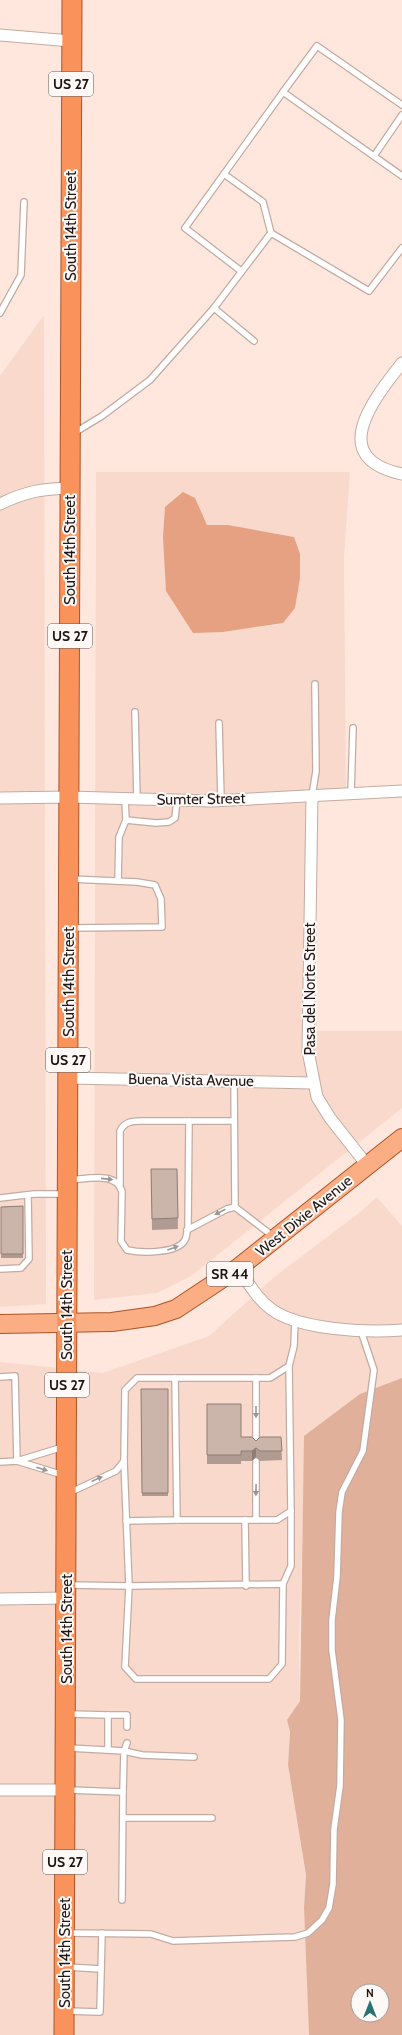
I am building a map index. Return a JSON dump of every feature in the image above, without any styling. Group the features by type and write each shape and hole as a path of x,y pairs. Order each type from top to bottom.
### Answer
{"highway":[{"name":"South 14th Street","path":"64,2035 67,1592 72,0"}],"main road":[{"name":"West Dixie Avenue","path":"67,1323 136,1319 169,1312 196,1298 238,1268 402,1138"},
{"name":"SR 44","path":"0,1324 67,1323"}],"street":[{"path":"0,35 71,41"},
{"path":"402,363 368,413 362,429 360,440 362,451 367,458 378,467 402,474"},
{"path":"0,504 20,494 39,489 71,488"},
{"name":"Sumter Street","path":"0,798 69,797 125,800 221,800 402,791"},
{"name":"Pasa del Norte Street","path":"312,796 308,1051 317,1098 330,1118 367,1165"},
{"name":"Buena Vista Avenue","path":"68,1078 313,1083"},
{"path":"238,1268 271,1309 295,1319 315,1324 361,1331 376,1332 402,1330"},
{"path":"0,1599 67,1592"},
{"path":"0,1790 65,1790"}],"lane":[{"path":"242,271 185,228 317,46 402,105"},
{"path":"283,92 402,176"},
{"path":"374,156 402,115"},
{"path":"224,174 263,202 271,233 369,291 402,248"},
{"path":"0,313 21,275 24,202"},
{"path":"70,435 102,416 150,380 214,308 271,233"},
{"path":"214,308 254,341"},
{"path":"312,796 316,771 316,684"},
{"path":"135,712 136,800"},
{"path":"219,723 221,800"},
{"path":"351,794 353,728"},
{"path":"118,881 119,837 126,820 125,800"},
{"path":"126,820 169,822 175,818 177,800"},
{"path":"69,879 118,881 155,885 161,899 162,927 69,928"},
{"path":"234,1081 235,1207"},
{"path":"189,1121 187,1230 185,1239 178,1247 166,1250 137,1252 127,1250 121,1242 122,1192 120,1184 120,1130 123,1125 130,1121 189,1121 234,1121"},
{"path":"0,1198 28,1195 106,1178 114,1180 120,1184"},
{"path":"0,1269 21,1268 29,1259 28,1195"},
{"path":"187,1230 227,1209 235,1207"},
{"path":"235,1207 276,1238"},
{"path":"289,1366 270,1378 136,1378 125,1390 124,1461 129,1586 125,1667 136,1679 269,1679 282,1664 283,1584 291,1566 289,1366 294,1346 295,1319"},
{"path":"65,1933 151,1934 173,1941 295,1937 308,1933 322,1920 329,1908 334,1884 334,1829 340,1786 341,1720 332,1650 332,1620 337,1577 339,1512 342,1492 363,1451 374,1370 361,1331"},
{"path":"0,1377 15,1376 17,1461"},
{"path":"175,1378 177,1520"},
{"path":"256,1378 256,1446"},
{"path":"0,1462 17,1461 67,1446"},
{"path":"17,1461 67,1485 116,1471 124,1461"},
{"path":"256,1461 256,1520"},
{"path":"126,1521 277,1520 291,1511"},
{"path":"245,1520 246,1586"},
{"path":"67,1592 129,1586 246,1586 283,1584"},
{"path":"66,1714 127,1715 127,1727"},
{"path":"108,1715 108,1749"},
{"path":"122,1900 124,1751 127,1743"},
{"path":"66,1748 108,1749 142,1755 194,1757"},
{"path":"65,1790 123,1792"},
{"path":"123,1818 212,1818"},
{"path":"64,2011 100,2012 102,1933"},
{"path":"65,1967 101,1968"}],"shaded area":[{"path":"44,315 46,1304 0,1307 0,376"},
{"path":"96,472 350,472 344,558 346,792 312,792 317,1031 402,1031 402,1108 191,1276 157,1293 94,1300","holes":["201,513 207,525 228,525 294,537 283,623 223,632"]},
{"path":"183,492 195,498 207,525 228,525 294,537 300,554 300,578 295,608 283,623 223,632 193,633 166,591 163,537 165,507"},
{"path":"377,1197 402,1226 402,1378 360,1394 304,1490 299,1650 300,1701 287,1720 290,1732 288,1765 306,1875 304,1908 309,2035 71,2035 74,1370 103,1373 209,1336 273,1278 359,1213"},
{"path":"0,1362 60,1368 57,2035 0,2035"},
{"path":"402,1378 402,2035 309,2035 304,1908 306,1875 288,1765 290,1732 287,1720 300,1701 304,1436 360,1394"}],"building":[{"path":"151,1169 177,1169 178,1218 152,1219"},
{"path":"23,1206 23,1254 1,1254 1,1207"},
{"path":"141,1389 168,1389 168,1493 142,1493"},
{"path":"207,1404 241,1404 241,1437 252,1437 256,1441 260,1437 281,1437 282,1451 260,1451 256,1448 252,1451 241,1451 241,1455 207,1455"}]}
